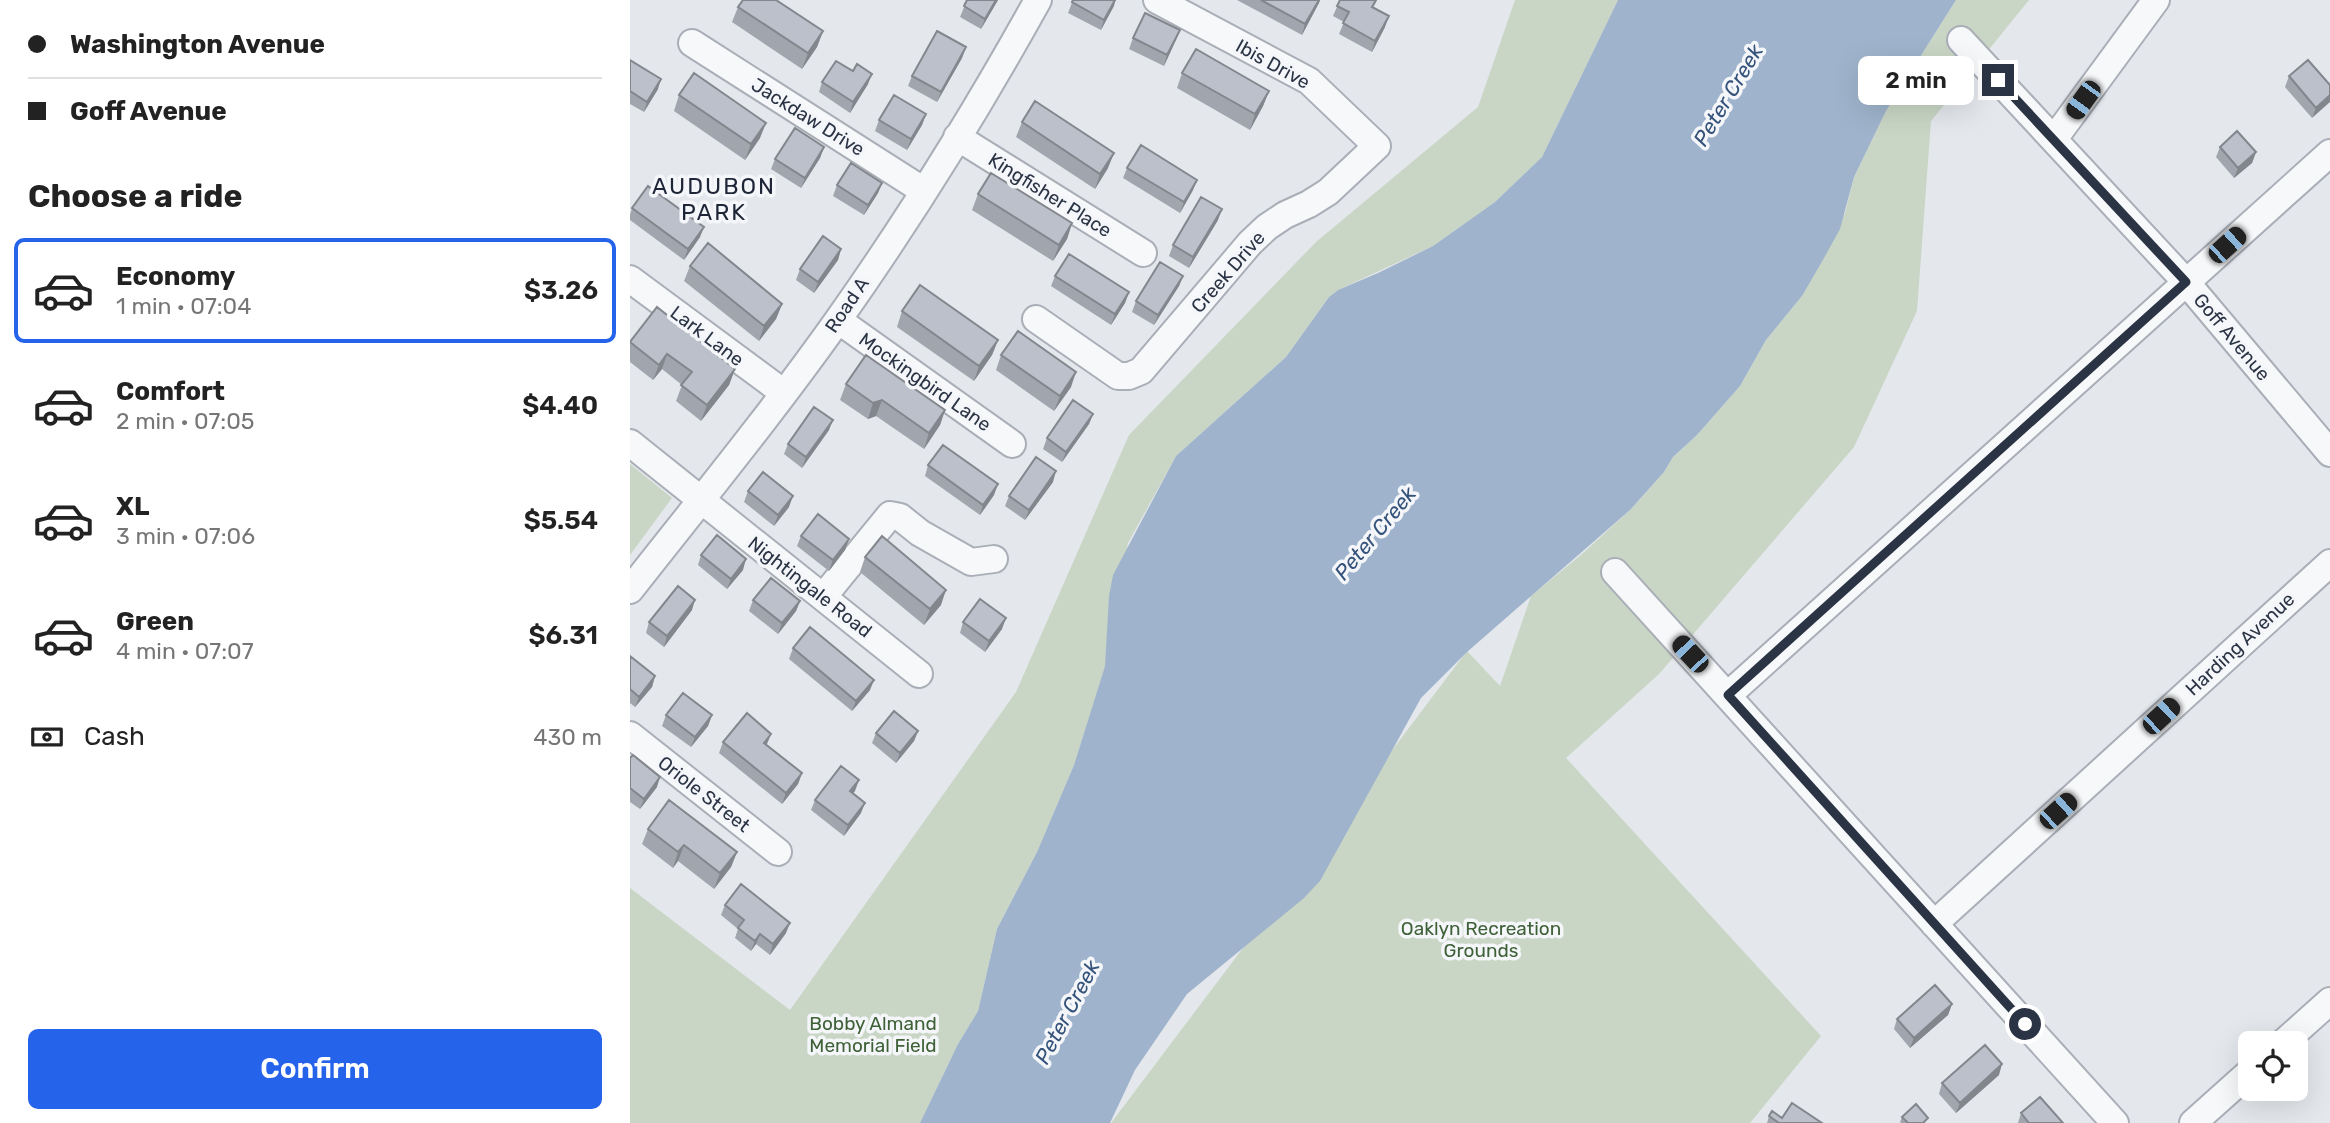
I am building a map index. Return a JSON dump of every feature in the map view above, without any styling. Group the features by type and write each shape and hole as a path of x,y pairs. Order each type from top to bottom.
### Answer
{"street":[{"name":"Road A","path":"630,590 838,320 957,137 1038,0"},
{"name":"Ibis Drive","path":"1157,0 1309,81 1377,146"},
{"path":"2054,139 2156,0"},
{"name":"Goff Avenue","path":"1961,40 2186,282 2330,453"},
{"name":"Jackdaw Drive","path":"692,43 923,191"},
{"name":"Kingfisher Place","path":"957,137 1143,253"},
{"name":"Creek Drive","path":"1036,319 1118,376 1129,376 1141,371 1250,243 1267,227 1328,192 1377,146"},
{"path":"1728,695 2330,153"},
{"name":"Lark Lane","path":"630,279 784,393"},
{"name":"Mockingbird Lane","path":"838,320 1012,444"},
{"name":"Nightingale Road","path":"630,443 919,674"},
{"path":"823,597 890,514 900,517 920,533 971,562 994,559"},
{"name":"Harding Avenue","path":"1934,924 2330,563"},
{"path":"1615,572 2115,1123"},
{"name":"Oriole Street","path":"630,735 778,852"},
{"path":"2296,1031 2330,1001"},
{"path":"2193,1123 2238,1083"}],"green space":[{"name":"Bobby Almand Memorial Field","path":"1515,0 1618,0 1542,157 1495,202 1433,246 1338,290 1329,297 1286,357 1176,456 1128,543 1105,667 1074,765 1037,852 997,929 978,1011 958,1044 920,1123 630,1123 630,888 790,1010 1016,692 1129,435 1316,242 1478,107"},
{"name":"Oaklyn Recreation Grounds","path":"1956,0 2029,0 1931,121 1917,311 1854,447 1659,674 1566,758 1821,1036 1750,1123 1111,1123 1467,651 1500,686 1531,596 1630,510 1664,472 1673,457 1697,435 1740,386 1766,340 1802,296 1845,213 1854,177 1886,111"},
{"path":"630,464 672,498 630,555"}],"water":[{"name":"Peter Creek","path":"1618,0 1956,0 1886,111 1854,177 1840,229 1824,258 1802,296 1766,340 1740,386 1697,435 1673,457 1664,472 1630,510 1467,652 1421,698 1320,881 1304,898 1187,994 1135,1070 1110,1123 920,1123 958,1044 978,1011 997,929 1037,852 1074,765 1105,666 1109,596 1113,575 1176,456 1286,357 1329,297 1338,290 1433,246 1495,202 1542,157"}],"building":[{"path":"743,0 776,0 823,31 808,53 738,7"},
{"path":"967,0 996,0 985,19 964,6"},
{"path":"1115,0 1104,20 1072,2"},
{"path":"1261,0 1319,0 1305,24"},
{"path":"1340,0 1376,0 1372,7 1389,16 1375,41 1343,23 1349,12 1337,6"},
{"path":"1145,13 1180,30 1167,55 1133,38"},
{"path":"937,31 966,47 941,92 912,76"},
{"path":"1196,49 1269,91 1255,114 1182,73"},
{"path":"630,60 661,79 647,102 630,91"},
{"path":"2308,60 2330,85 2330,95 2316,108 2289,76"},
{"path":"836,61 853,71 857,64 872,74 853,102 822,82"},
{"path":"694,73 766,123 751,144 679,95"},
{"path":"894,95 926,114 911,139 879,120"},
{"path":"1035,101 1114,153 1100,174 1022,122"},
{"path":"795,128 824,147 805,178 775,159"},
{"path":"2237,131 2256,152 2238,168 2220,147"},
{"path":"1141,145 1197,180 1184,202 1127,168"},
{"path":"851,163 882,183 868,205 837,185"},
{"path":"991,173 1072,223 1059,245 978,194"},
{"path":"648,186 704,227 688,249 632,208"},
{"path":"1201,197 1222,209 1193,257 1173,245"},
{"path":"823,236 841,249 818,282 800,269"},
{"path":"708,243 782,304 764,326 690,266"},
{"path":"1069,254 1129,292 1115,314 1055,276"},
{"path":"1160,262 1183,276 1158,315 1136,301"},
{"path":"920,285 998,340 979,366 902,311"},
{"path":"657,307 735,369 707,405 681,385 692,372 667,354 659,365 630,342"},
{"path":"1018,331 1076,372 1060,396 1001,355"},
{"path":"866,355 945,410 929,433 882,400 873,403 846,384"},
{"path":"1073,400 1093,414 1066,452 1047,438"},
{"path":"814,407 833,420 806,457 788,444"},
{"path":"943,445 998,484 983,505 928,465"},
{"path":"1036,457 1056,471 1029,510 1009,496"},
{"path":"763,472 793,496 778,515 748,491"},
{"path":"818,514 849,539 833,560 801,536"},
{"path":"717,535 746,559 731,579 701,555"},
{"path":"882,536 946,590 930,609 865,557"},
{"path":"771,578 800,601 782,623 753,600"},
{"path":"678,586 695,600 667,636 649,622"},
{"path":"980,599 1006,618 989,641 963,622"},
{"path":"810,627 874,680 856,701 793,648"},
{"path":"630,656 655,676 639,697 630,689"},
{"path":"683,693 712,715 695,737 666,715"},
{"path":"894,711 918,731 900,753 876,733"},
{"path":"747,713 771,734 764,743 802,773 786,793 723,742"},
{"path":"633,755 660,777 644,799 630,788 630,758"},
{"path":"841,766 859,780 850,791 865,803 848,825 815,800"},
{"path":"669,800 737,852 720,873 684,845 678,852 648,829"},
{"path":"741,884 790,923 773,944 760,934 755,941 738,928 744,920 725,905"},
{"path":"1935,985 1952,1004 1914,1038 1897,1019"},
{"path":"1985,1045 2002,1064 1960,1103 1942,1083"},
{"path":"2040,1097 2063,1123 2029,1123 2021,1113"},
{"path":"1792,1103 1822,1123 1779,1123 1769,1116 1772,1111 1782,1118"},
{"path":"1916,1104 1928,1118 1923,1123 1908,1123 1902,1117"}],"district":[{"name":"AUDUBON PARK","path":"714,199"}],"route":[{"path":"1998,80 2186,282 1728,695 2025,1024"}]}
